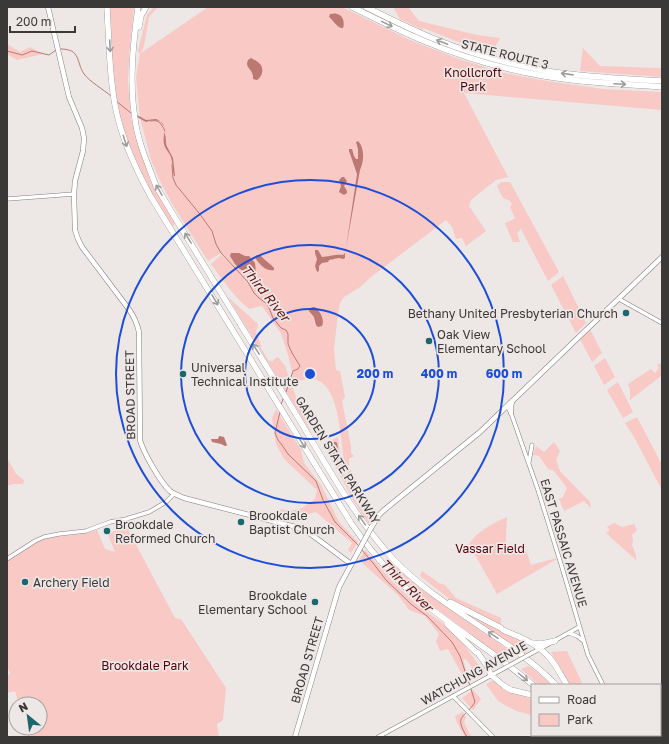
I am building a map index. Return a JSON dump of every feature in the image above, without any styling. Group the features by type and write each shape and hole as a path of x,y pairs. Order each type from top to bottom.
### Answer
{"highway":[{"name":"GARDEN STATE PARKWAY","path":"108,7 113,94 119,120 137,171 151,197 352,523 365,542 395,578 424,604 507,664 532,684"},
{"name":"GARDEN STATE PARKWAY","path":"138,7 132,77 133,111 143,152 156,186 285,397 365,525 395,561 419,583 523,656 540,669 555,684"},
{"path":"134,42 137,36 141,16 146,7"},
{"name":"STATE ROUTE 3","path":"352,7 430,44 505,68 540,76 576,81 662,87"},
{"name":"STATE ROUTE 3","path":"366,7 424,35 476,54 561,73 662,80"},
{"path":"419,583 463,609 528,641 540,649 549,657 566,684"},
{"path":"424,604 477,653 487,666 491,675 507,688 531,695"},
{"path":"528,641 541,644 554,641"},
{"path":"549,657 549,647 554,641"}],"main road":[{"name":"BROAD STREET","path":"48,7 69,97 82,128 84,138 83,151 75,181 74,194 76,234 80,243 129,310 137,324 139,332 140,440 145,453 163,483 174,494 184,498 299,528 312,535 351,564 337,593 295,737"},
{"path":"7,199 74,194"},
{"path":"351,564 382,511 471,440 662,256"},
{"path":"619,299 662,323"},
{"path":"511,413 513,400"},
{"name":"EAST PASSAIC AVENUE","path":"506,406 511,413 529,463 561,564 584,644 602,684"},
{"path":"529,463 532,445"},
{"path":"7,560 35,541 44,537 86,531 110,522 149,512 166,502 174,494"},
{"name":"WATCHUNG AVENUE","path":"378,737 579,627"},
{"path":"570,633 580,638 584,644"},
{"path":"454,696 493,737"}],"green space":[{"path":"110,7 134,7 128,81 131,119 151,182 175,223 174,226 151,193 138,168 123,132 114,89"},
{"name":"Knollcroft Park","path":"154,7 158,7 149,17 144,46 141,53 208,7 342,7 410,40 456,58 504,73 603,89 662,92 662,110 464,93 508,177 496,180 471,200 469,206 486,231 466,246 462,238 456,239 452,227 446,220 360,287 344,297 340,303 334,349 336,370 340,371 345,397 342,401 351,453 354,456 349,459 349,467 363,499 360,502 351,484 345,465 338,418 331,394 325,385 317,380 293,380 288,355 280,332 262,306 249,309 238,299 224,282 211,264 221,255 235,269 221,253 208,261 171,202 151,160 140,118 136,77 140,54 138,51 147,15"},
{"path":"393,7 408,7 419,21 477,35 500,38 492,53 423,28 423,30 400,19"},
{"path":"7,44 20,52 30,47 43,54 17,60 7,54"},
{"path":"583,48 600,66 662,67 662,77 580,71"},
{"path":"501,182 510,182 559,272 548,281 521,229 517,233 520,242 513,242 505,223 515,218 510,207 512,204 510,201 503,198 497,186"},
{"path":"563,276 586,323 576,333 551,285"},
{"path":"228,297 258,324 256,332 261,348 268,360 273,362 273,360 278,357 285,366 299,405 312,434"},
{"path":"590,329 602,353 592,362 580,339"},
{"path":"605,358 615,377 604,385 594,366"},
{"path":"661,363 661,376 630,400 630,389 628,384 651,369 655,373 659,368 657,365"},
{"path":"618,382 633,412 623,418 607,390"},
{"path":"276,409 301,450 304,463 321,485 339,522 358,542 351,553 348,550 352,543 316,512 296,518 277,517 281,509 290,511 302,508 315,499 317,490 284,459 276,444 272,418"},
{"path":"637,417 662,465 662,490 625,423"},
{"path":"338,437 343,470 356,502 371,519 369,524 353,500 324,444"},
{"path":"554,442 560,451 556,460 560,471 590,502 591,508 584,501 564,511 559,499 563,497 567,488 554,471 548,469 539,456 533,455 536,446 544,452"},
{"path":"7,458 16,474 24,480 23,484 13,484 7,486"},
{"name":"Vassar Field","path":"507,517 505,555 526,550 531,565 557,559 497,594 469,544 481,532"},
{"name":"Brookdale Park","path":"124,522 175,618 181,619 226,688 223,720 217,724 219,737 28,737 48,736 48,696 17,696 15,691 7,693 7,675 10,674 7,665 7,562 37,542 48,538 97,530 105,549 115,552 108,535 116,530 114,523"},
{"path":"614,523 622,527 634,524 637,530 632,535 632,545 636,555 636,560 606,533 610,530 607,527"},
{"path":"365,550 393,582 416,604 455,632 485,674 479,677 466,659 463,660 470,682 467,683 448,649 440,651 436,641 439,634 425,616 409,610 398,595 359,560"},
{"path":"394,565 442,604 514,654 504,659 425,600 392,568"},
{"path":"422,571 439,583 445,585 456,598 501,618 501,625 481,616 447,597 420,576"},
{"path":"466,613 516,637 528,649 525,654"},
{"path":"567,651 583,684 569,684 551,652"},
{"path":"529,666 550,684 538,684 521,669"},
{"path":"494,681 506,691 531,699 531,715 516,711 498,701 486,684"},
{"path":"473,690 481,699 473,710 462,698"},
{"path":"463,712 466,717 464,722 470,735 474,737 465,737 457,723 455,716"}],"shaded area":[{"path":"330,14 341,16 344,22 343,28 338,26 329,17"},
{"path":"251,58 258,62 262,67 261,75 257,80 253,79 247,66 248,60"},
{"path":"137,115 146,120 156,119 161,122 152,120 146,122 137,117"},
{"path":"165,131 165,143 173,158 175,176 173,174 171,157 164,144"},
{"path":"358,141 362,147 363,159 346,248 357,174 349,149 352,149 354,156 358,159 356,142"},
{"path":"344,177 347,181 344,186 347,193 344,195 339,192 341,186 339,180"},
{"path":"315,250 318,250 322,257 343,255 345,253 345,258 329,260 328,262 322,263 319,266 319,271 317,272 315,266 317,259"},
{"path":"231,253 239,253 249,256 255,263 256,272 253,274 239,268 230,256"},
{"path":"257,256 261,256 274,268 274,270 266,269 262,266 256,259"},
{"path":"312,307 315,307 319,311 323,321 322,326 318,327 316,325 314,317 309,311"},
{"path":"219,436 224,437 226,446 212,442 211,439 218,439"},
{"path":"334,442 337,443 339,455 334,459 328,446"}],"waterway":[{"name":"Third River","path":"61,49 72,51 77,57 86,77 111,96"},
{"name":"Third River","path":"7,51 22,55 32,51 49,55 56,50"},
{"name":"Third River","path":"116,101 131,113"},
{"name":"Third River","path":"150,121 158,121 165,131"},
{"name":"Third River","path":"165,136 166,147"},
{"name":"Third River","path":"172,165 173,178 176,185 212,231 216,244 221,253 248,282 254,293 267,304 273,318 281,328 286,330 288,334 288,344 300,366 298,369 293,371 286,392"},
{"name":"Third River","path":"281,405 283,399"},
{"name":"Third River","path":"280,412 275,433 278,440 288,454 316,481 323,500 335,522 359,546"},
{"name":"Third River","path":"361,549 386,580 412,605 427,616 452,642 460,656 470,686"},
{"name":"Third River","path":"467,737 463,730 461,720 475,702 471,689"}],"place":[{"name":"Bethany United Presbyterian Church","path":"626,313"},
{"name":"Oak View Elementary School","path":"429,341"},
{"name":"Universal Technical Institute","path":"183,374"},
{"name":"Brookdale Baptist Church","path":"241,522"},
{"name":"Brookdale Reformed Church","path":"107,531"},
{"name":"Archery Field","path":"25,582"},
{"name":"Brookdale Elementary School","path":"315,602"}]}
